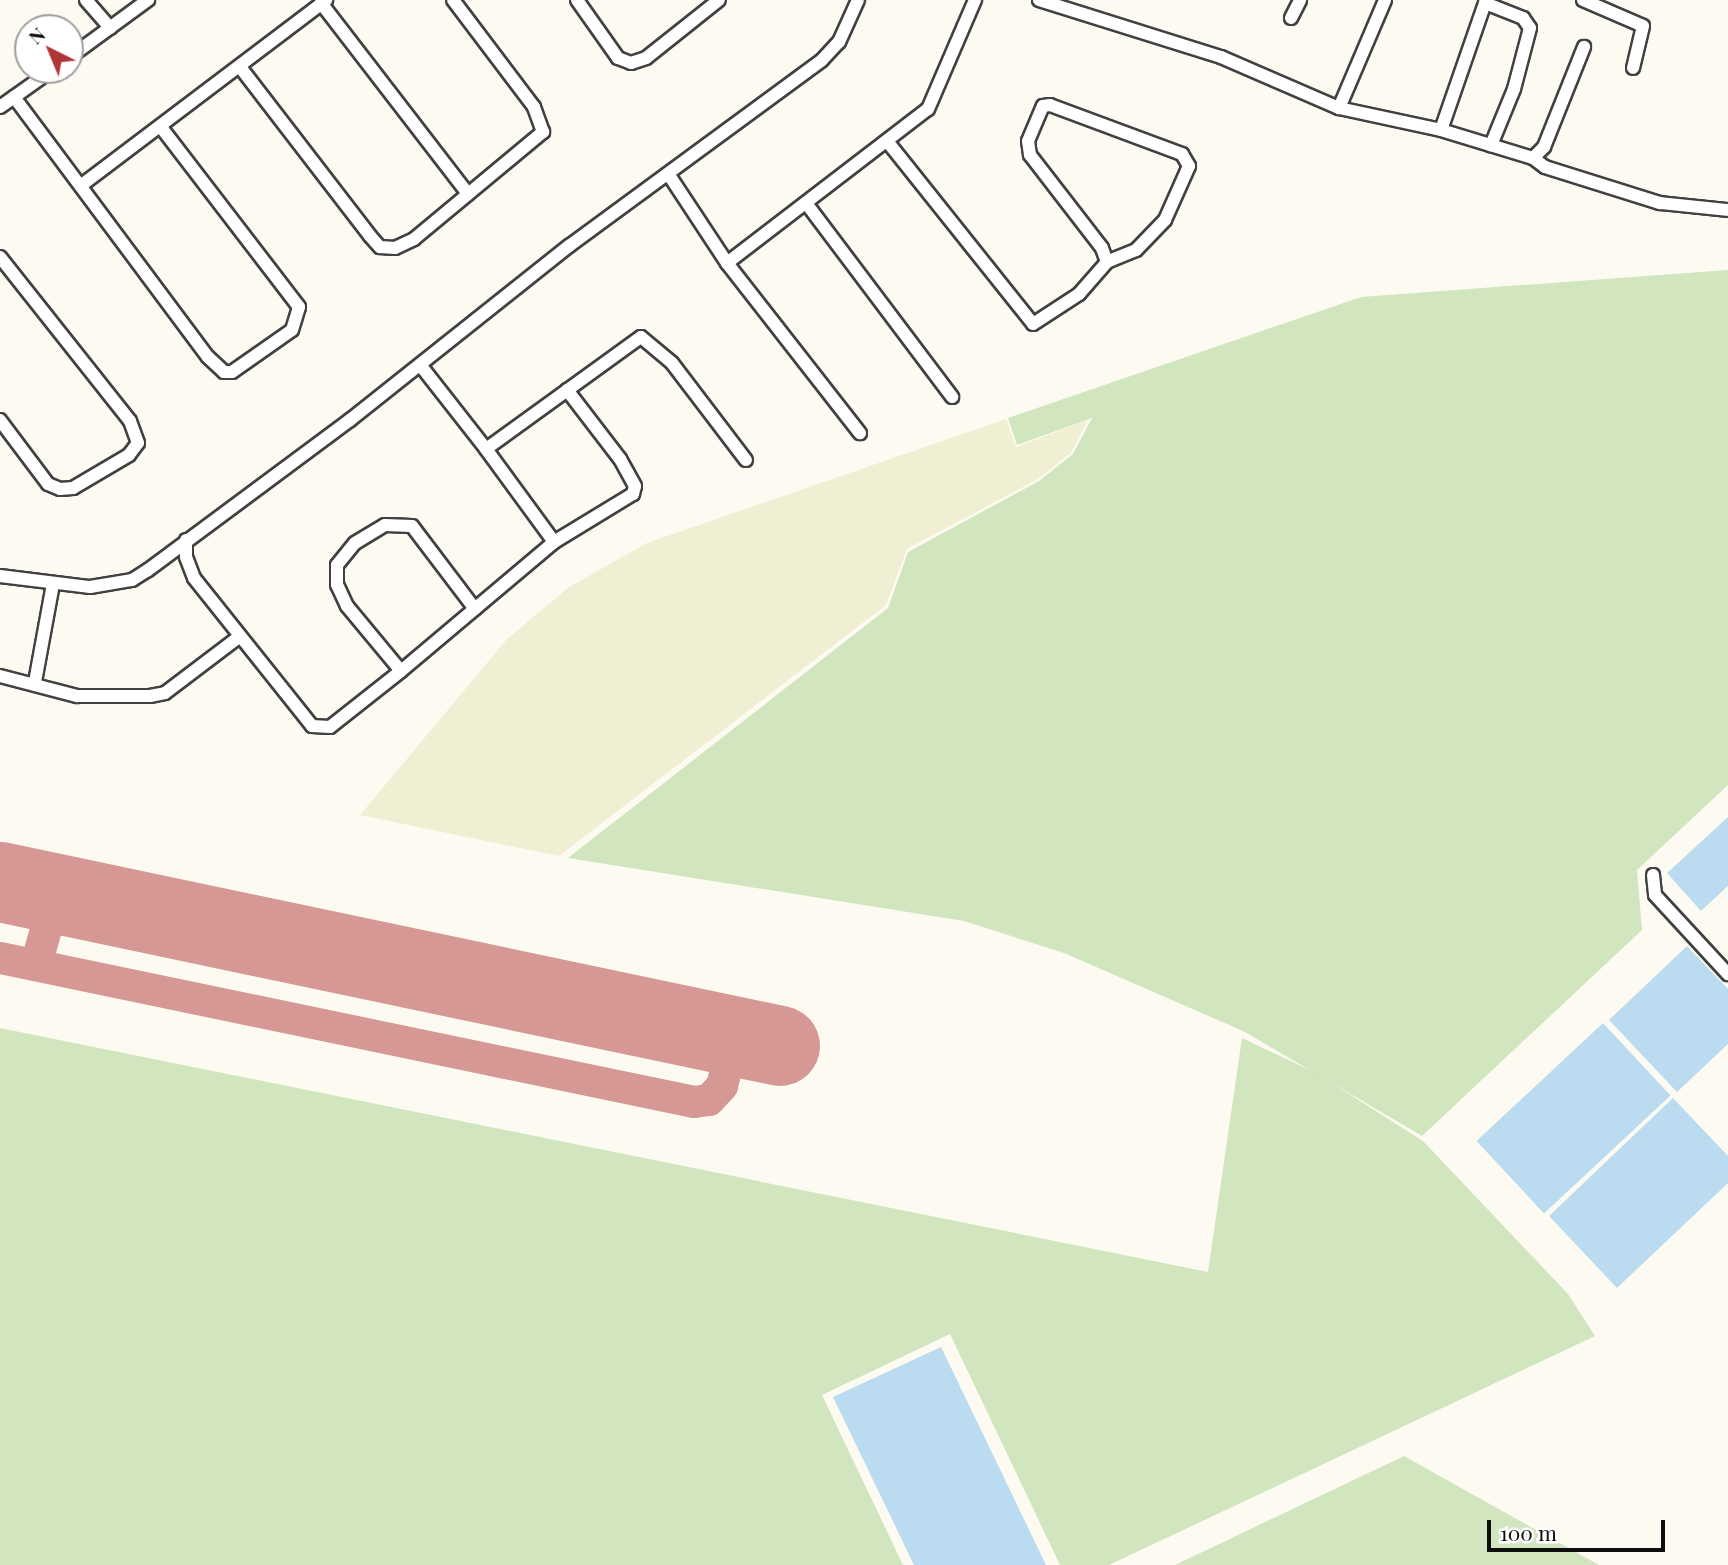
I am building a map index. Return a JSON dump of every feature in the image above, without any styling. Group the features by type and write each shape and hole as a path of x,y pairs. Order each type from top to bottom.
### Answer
{"street":[{"path":"86,0 110,28"},
{"path":"84,47 148,0"},
{"path":"240,67 380,247 403,245 534,144 543,125 534,107 453,0"},
{"path":"577,0 618,58 631,64 646,58 719,0"},
{"path":"0,576 90,587 132,580 421,366 569,246 670,175 822,60 839,42 858,0"},
{"path":"727,263 928,109 975,0"},
{"path":"1039,0 1081,5 1221,57 1339,108 1441,130 1533,158 1545,167 1660,203 1728,210"},
{"path":"1291,18 1300,0"},
{"path":"1339,108 1385,0"},
{"path":"1583,0 1643,26 1645,33 1633,68"},
{"path":"1441,130 1486,1 1523,18 1530,28 1514,89 1491,145"},
{"path":"83,184 323,2 468,194"},
{"path":"1533,158 1544,147 1584,47"},
{"path":"0,107 32,84"},
{"path":"14,97 83,184 127,252 217,367 232,373 292,330 299,307 160,126"},
{"path":"887,141 1033,324 1079,294 1107,262 1122,258 1153,235 1176,201 1188,160 1182,154 1045,105 1028,141 1030,155 1102,248 1107,262"},
{"path":"670,175 727,263 860,433"},
{"path":"806,203 952,397"},
{"path":"0,257 130,421 138,443 129,455 73,488 60,489 48,484 0,419"},
{"path":"486,449 625,345 643,338 703,399 746,460"},
{"path":"421,366 554,542"},
{"path":"186,540 186,557 194,578 312,726 330,727 554,542 635,490 620,459 566,390"},
{"path":"401,671 347,607 337,585 337,565 355,542 384,525 412,526 475,609"},
{"path":"35,681 53,584"},
{"path":"0,676 35,681 89,697 150,696 165,693 240,636"},
{"path":"1653,876 1655,895 1728,974"}],"shaded area":[{"path":"1006,419 1016,447 1088,420 1071,453 1038,479 907,549 886,605 559,856 360,815 507,639 569,587 647,543"}],"green space":[{"path":"1728,270 1728,785 1637,870 1642,930 1422,1136 1243,1031 1064,953 964,921 568,858 888,608 908,552 1039,481 1073,454 1092,418 1017,445 1008,418 1361,297"},
{"path":"0,1028 1208,1272 1242,1038 1316,1073 1423,1141 1568,1294 1595,1336 1109,1565 1060,1565 950,1334 822,1395 903,1565 0,1565"},
{"path":"1404,1456 1599,1565 1175,1565"}],"water":[{"path":"1728,817 1728,886 1701,911 1667,873"},
{"path":"1687,946 1728,989 1728,1044 1677,1092 1609,1020"},
{"path":"1603,1023 1671,1095 1544,1213 1476,1141"},
{"path":"1673,1098 1728,1156 1728,1183 1617,1288 1549,1216"},
{"path":"941,1347 1046,1565 914,1565 833,1397"}],"taxiway":[{"path":"36,965 56,894"},
{"path":"0,958 694,1102 709,1100 722,1086 731,1049 719,1034"}],"runway":[{"path":"0,882 780,1046"}]}
